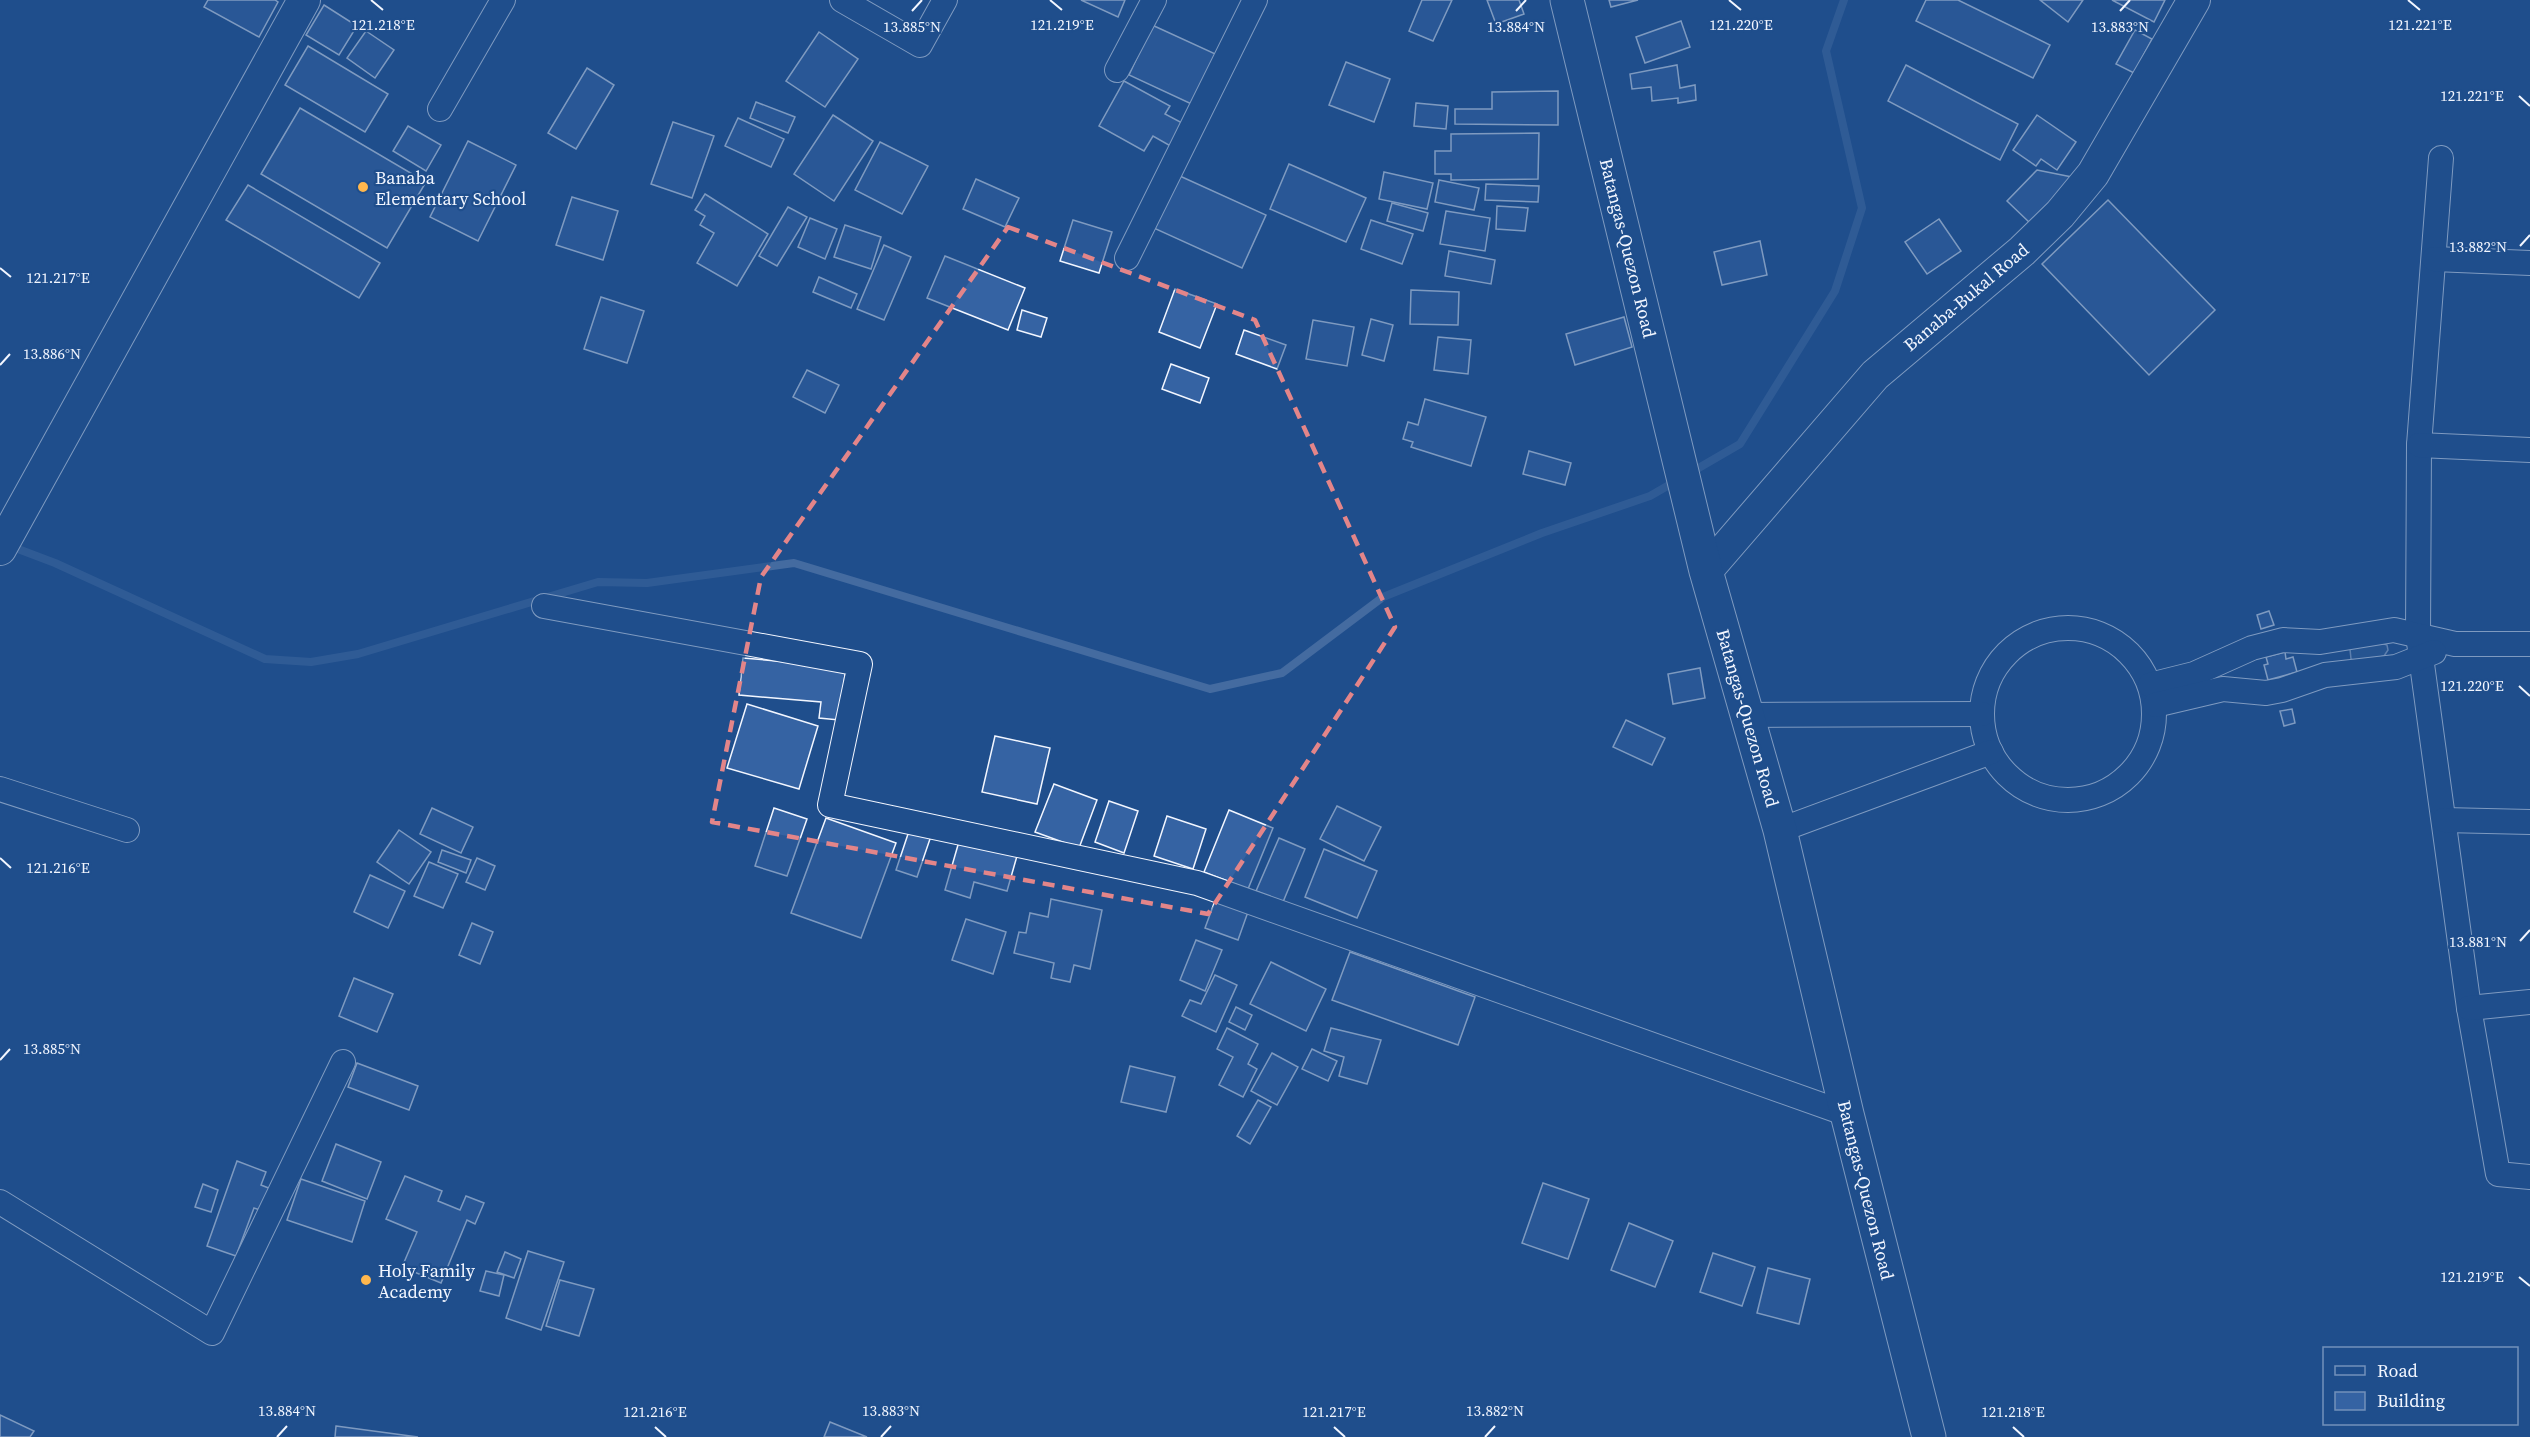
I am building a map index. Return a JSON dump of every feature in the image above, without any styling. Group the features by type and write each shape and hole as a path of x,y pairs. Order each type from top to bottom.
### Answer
{"main road":[{"name":"Batangas-Quezon Road","path":"1567,0 1706,571 1780,830 1846,1114 1929,1437"}],"street":[{"path":"0,549 304,0"},
{"path":"440,109 503,0"},
{"path":"842,0 920,45 945,0"},
{"path":"1117,70 1154,0"},
{"path":"1127,258 1255,0"},
{"name":"Banaba-Bukal Road","path":"1706,571 1875,375 2022,251 2060,214 2093,174 2194,0"},
{"path":"2441,158 2419,445 2419,646 2469,1008 2498,1174 2530,1177"},
{"path":"2433,259 2530,263"},
{"path":"2419,445 2530,450"},
{"path":"544,606 860,664 830,805 1197,883 1846,1114"},
{"path":"2057,628 2082,628 2106,635 2127,649 2142,668 2152,695 2155,719 2148,747 2133,771 2112,789 2085,798 2057,800 2030,791 2007,775 1991,752 1984,734 1982,714 1985,690 1996,667 2012,648 2033,635 2057,628"},
{"path":"2152,695 2194,674 2272,642 2320,642 2379,631 2401,630 2419,646"},
{"path":"2320,642 2325,675"},
{"path":"2152,695 2223,689 2266,693 2325,675 2386,669 2419,646 2530,644"},
{"path":"1748,715 1982,714"},
{"path":"1780,830 1991,752"},
{"path":"0,789 127,830"},
{"path":"2444,820 2530,822"},
{"path":"2469,1008 2530,1002"},
{"path":"0,1202 212,1333 343,1062"}],"highlighted area":[{"path":"1008,227 1255,320 1395,627 1208,914 712,822 761,577"}],"shaded area":[{"path":"2378,642 2387,645 2388,650 2384,656 2357,662 2351,659 2350,649 2354,645"}],"building":[{"path":"208,0 275,0 278,2 259,37 204,7"},
{"path":"1081,0 1125,0 1118,17"},
{"path":"1422,0 1452,0 1433,41 1409,31"},
{"path":"1487,0 1519,0 1524,14 1496,24"},
{"path":"1609,0 1638,0 1611,7"},
{"path":"1926,0 1958,0 2050,45 2033,78 1916,21"},
{"path":"2040,0 2083,0 2068,22"},
{"path":"2112,0 2165,0 2154,22"},
{"path":"324,5 357,26 339,55 306,35"},
{"path":"1681,21 1690,47 1645,63 1636,37"},
{"path":"1152,25 1222,57 1198,107 1129,75"},
{"path":"2135,30 2152,39 2134,73 2116,64"},
{"path":"366,31 394,50 375,78 347,58"},
{"path":"819,32 858,59 825,107 786,81"},
{"path":"308,46 388,94 365,132 285,85"},
{"path":"1346,62 1390,79 1374,122 1329,105"},
{"path":"1677,65 1680,88 1695,85 1696,100 1678,103 1678,98 1652,101 1651,87 1632,89 1630,74"},
{"path":"1906,65 2018,124 2000,160 1888,101"},
{"path":"587,68 614,85 576,149 548,133"},
{"path":"1124,81 1170,106 1165,114 1186,125 1174,148 1153,136 1144,151 1099,126"},
{"path":"1558,91 1558,125 1455,124 1455,109 1492,109 1492,92"},
{"path":"756,102 795,117 788,133 750,118"},
{"path":"1416,103 1448,106 1446,129 1414,126"},
{"path":"300,108 426,182 387,248 261,174"},
{"path":"833,115 873,141 834,201 794,174"},
{"path":"2037,115 2076,142 2057,170 2041,159 2036,166 2013,150"},
{"path":"738,118 784,139 771,167 725,146"},
{"path":"673,122 714,136 692,198 651,184"},
{"path":"408,126 441,145 426,171 393,151"},
{"path":"1539,133 1538,179 1451,180 1451,174 1435,174 1435,151 1451,151 1451,134"},
{"path":"468,141 516,165 478,241 430,217"},
{"path":"880,142 928,166 902,214 855,190"},
{"path":"1289,164 1366,198 1346,242 1270,209"},
{"path":"2037,170 2072,177 2031,224 2007,201"},
{"path":"1171,172 1266,215 1242,268 1147,225"},
{"path":"1384,172 1433,183 1427,209 1379,199"},
{"path":"976,179 1019,198 1005,227 963,209"},
{"path":"1439,180 1479,188 1474,210 1435,202"},
{"path":"1486,184 1539,186 1538,202 1485,200"},
{"path":"248,185 380,263 359,298 226,220"},
{"path":"705,194 768,234 737,286 697,263 714,233 700,225 705,216 695,210"},
{"path":"572,197 618,211 603,260 556,245"},
{"path":"2108,200 2215,310 2149,375 2042,264"},
{"path":"1392,203 1428,213 1423,231 1387,221"},
{"path":"1497,206 1528,208 1525,231 1496,229"},
{"path":"788,207 807,217 777,266 759,256"},
{"path":"1446,211 1490,218 1485,251 1440,244"},
{"path":"810,218 837,229 825,259 798,247"},
{"path":"1939,219 1961,251 1927,274 1905,242"},
{"path":"1073,220 1112,232 1099,273 1060,261"},
{"path":"1371,220 1413,234 1402,264 1361,249"},
{"path":"845,225 881,237 871,269 834,257"},
{"path":"1760,241 1767,275 1722,285 1714,252"},
{"path":"884,245 911,257 884,320 857,309"},
{"path":"1449,251 1495,260 1491,284 1445,276"},
{"path":"945,256 1025,288 1008,330 927,298"},
{"path":"819,277 857,294 851,308 813,292"},
{"path":"1175,289 1217,304 1200,348 1159,332"},
{"path":"1411,290 1459,292 1458,325 1410,324"},
{"path":"601,297 644,311 627,363 584,349"},
{"path":"1022,310 1047,318 1041,337 1017,330"},
{"path":"1624,317 1632,347 1575,365 1566,334"},
{"path":"1371,319 1393,325 1384,361 1362,355"},
{"path":"1313,320 1354,327 1347,366 1306,359"},
{"path":"1244,330 1286,345 1277,369 1236,354"},
{"path":"1438,337 1471,340 1468,374 1434,370"},
{"path":"1171,364 1209,378 1200,403 1162,389"},
{"path":"807,370 839,385 825,413 793,397"},
{"path":"1425,399 1486,417 1471,466 1411,447 1413,442 1403,439 1408,422 1418,425"},
{"path":"1529,451 1571,463 1565,485 1523,474"},
{"path":"2269,611 2274,625 2261,629 2257,615"},
{"path":"2285,652 2286,659 2293,657 2297,672 2268,680 2264,665 2268,664 2266,657"},
{"path":"743,658 846,667 839,720 819,718 821,702 739,695"},
{"path":"1700,668 1705,698 1673,704 1668,674"},
{"path":"747,704 818,726 799,789 727,768"},
{"path":"2292,709 2295,723 2284,726 2280,711"},
{"path":"1626,720 1665,738 1652,765 1613,747"},
{"path":"995,736 1050,748 1037,804 982,792"},
{"path":"1054,784 1097,800 1079,848 1035,832"},
{"path":"1109,801 1138,811 1124,853 1095,842"},
{"path":"1337,806 1381,827 1364,861 1320,839"},
{"path":"432,808 473,827 461,853 420,834"},
{"path":"774,808 807,819 787,876 755,866"},
{"path":"1229,810 1273,828 1248,889 1204,872"},
{"path":"1167,816 1206,829 1193,869 1154,856"},
{"path":"826,818 896,843 861,938 791,913"},
{"path":"910,828 931,836 917,877 896,870"},
{"path":"399,830 431,852 409,884 377,862"},
{"path":"960,838 1017,856 1007,891 974,882 970,898 945,890"},
{"path":"1279,838 1305,849 1283,902 1256,891"},
{"path":"1324,849 1377,871 1357,918 1305,897"},
{"path":"442,850 471,860 466,873 438,862"},
{"path":"477,858 495,866 485,890 466,882"},
{"path":"429,862 458,874 443,908 414,896"},
{"path":"370,875 405,891 388,928 354,912"},
{"path":"1216,898 1249,909 1238,940 1205,928"},
{"path":"1051,899 1102,910 1090,969 1074,965 1070,982 1051,978 1054,963 1014,953 1019,932 1026,933 1030,913 1048,917"},
{"path":"966,919 1006,932 993,974 952,960"},
{"path":"472,923 493,932 480,964 459,955"},
{"path":"1196,940 1222,950 1205,991 1180,980"},
{"path":"1350,952 1475,997 1458,1045 1332,1000"},
{"path":"1271,962 1326,989 1306,1031 1250,1004"},
{"path":"1215,975 1237,985 1216,1032 1182,1016 1190,1000 1201,1004"},
{"path":"354,978 393,994 377,1032 339,1016"},
{"path":"1236,1007 1252,1015 1245,1030 1229,1022"},
{"path":"1227,1028 1258,1044 1248,1064 1257,1069 1243,1097 1219,1085 1233,1057 1217,1049"},
{"path":"1331,1028 1381,1040 1367,1084 1339,1076 1344,1057 1324,1051"},
{"path":"1312,1049 1337,1061 1328,1081 1302,1069"},
{"path":"1272,1053 1298,1067 1277,1105 1251,1091"},
{"path":"357,1063 418,1086 409,1110 348,1087"},
{"path":"1130,1066 1175,1077 1166,1112 1121,1102"},
{"path":"1258,1100 1271,1107 1250,1144 1237,1136"},
{"path":"336,1144 381,1162 367,1199 322,1181"},
{"path":"237,1161 266,1172 261,1185 271,1189 263,1211 254,1208 236,1256 207,1246"},
{"path":"405,1176 442,1191 438,1201 460,1210 466,1196 484,1203 475,1224 467,1220 441,1283 402,1267 417,1232 386,1219"},
{"path":"301,1179 365,1201 352,1242 287,1220"},
{"path":"1543,1183 1589,1199 1568,1259 1522,1243"},
{"path":"203,1184 218,1190 211,1212 195,1207"},
{"path":"1629,1223 1673,1241 1655,1287 1611,1270"},
{"path":"528,1251 564,1262 541,1330 506,1318"},
{"path":"505,1252 521,1259 514,1278 497,1272"},
{"path":"1713,1253 1755,1267 1742,1306 1700,1292"},
{"path":"1768,1268 1810,1279 1799,1324 1757,1313"},
{"path":"486,1271 504,1275 499,1296 480,1291"},
{"path":"560,1280 594,1289 579,1336 546,1326"},
{"path":"0,1415 34,1431 30,1437 0,1437"},
{"path":"830,1422 867,1437 824,1437"},
{"path":"336,1426 418,1437 335,1437"}],"waterway":[{"path":"1690,473 1740,444 1835,291 1862,208 1826,51 1844,0"},
{"path":"18,549 55,563 265,659 311,662 358,654 598,582 647,583 794,563 1210,689 1282,673 1383,597 1542,533 1650,496 1676,481"}],"place":[{"name":"Banaba Elementary School","path":"363,187"},
{"name":"Holy Family Academy","path":"366,1280"}]}
